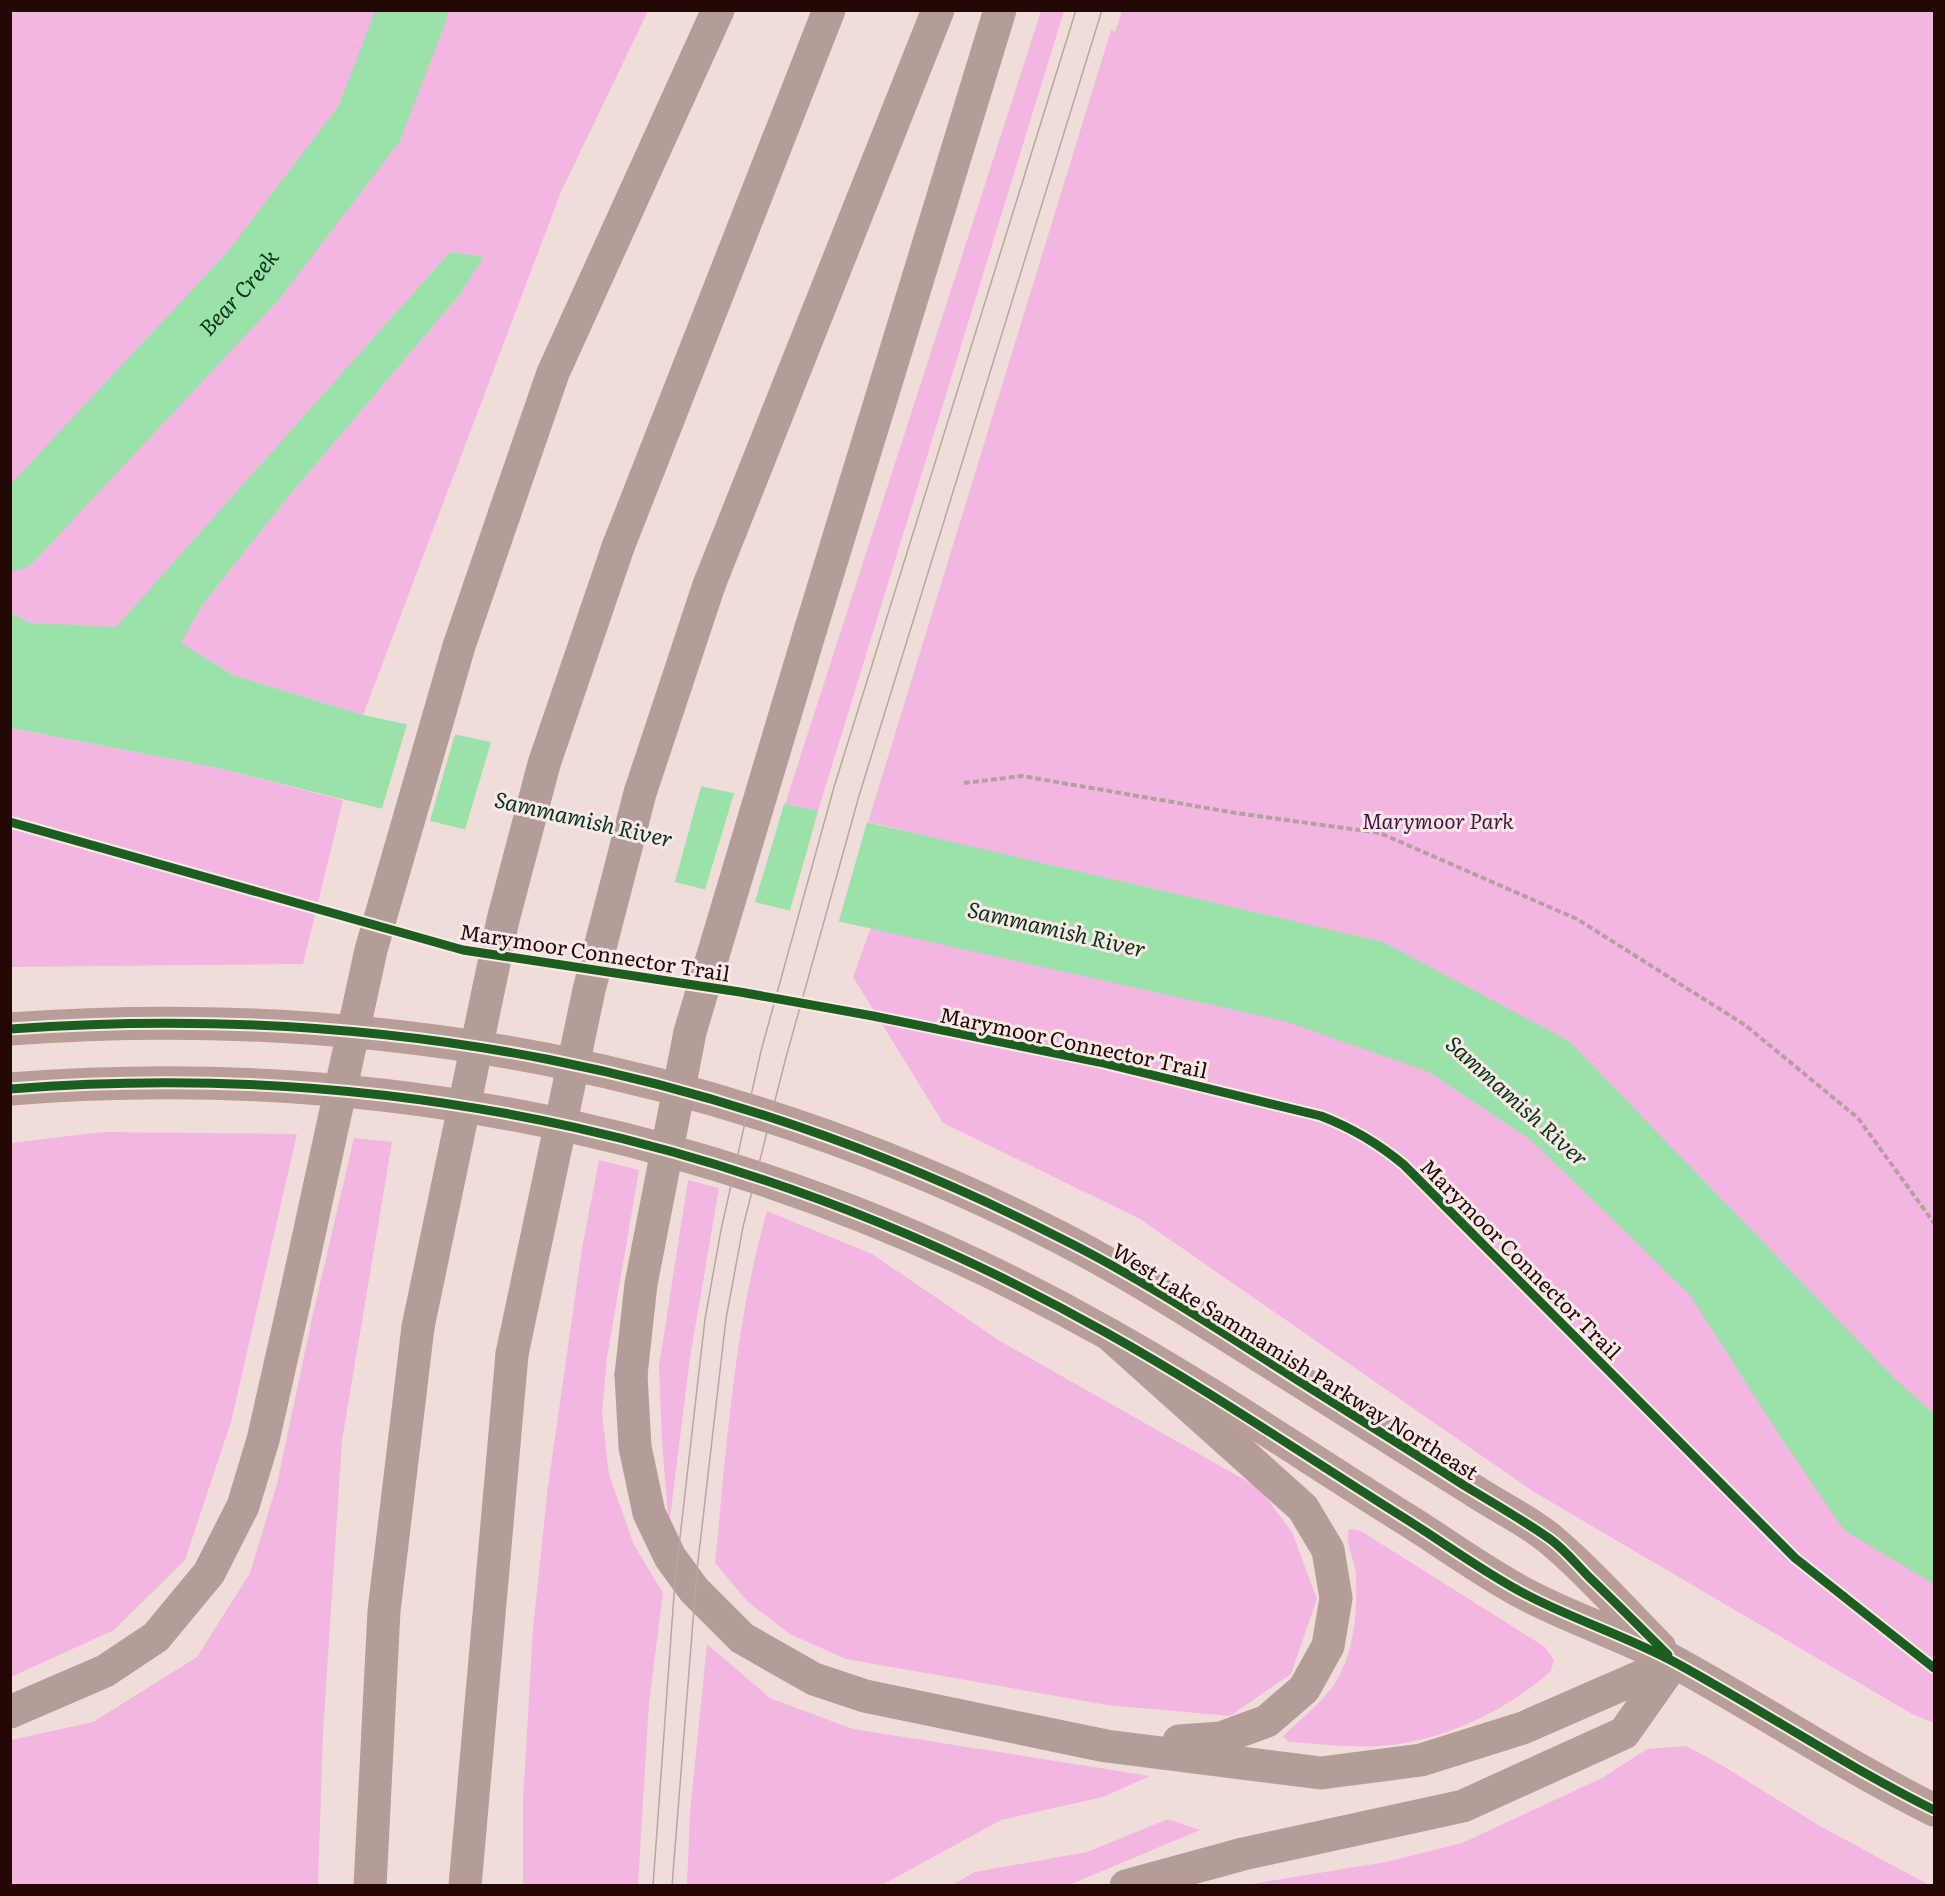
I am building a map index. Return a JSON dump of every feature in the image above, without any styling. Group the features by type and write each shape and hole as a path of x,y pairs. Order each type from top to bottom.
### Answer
{"highway":[{"path":"10,1712 105,1671 156,1637 209,1573 243,1506 263,1440 371,950 459,646 553,373 718,10"},
{"path":"370,1886 384,1611 418,1327 503,920 544,764 618,547 829,10"},
{"path":"465,1886 512,1354 598,955 640,793 709,585 938,10"},
{"path":"1000,10 690,1032 640,1284 631,1375 635,1447 649,1513 670,1557 694,1590 742,1638 814,1679 865,1696 1106,1746 1321,1773 1421,1761 1523,1728 1674,1662"},
{"path":"1106,1746 1221,1738 1267,1721 1304,1689 1328,1646 1336,1598 1328,1550 1304,1508 1110,1335"},
{"path":"1126,1886 1243,1854 1463,1806 1624,1733 1674,1662"}],"main road":[{"name":"West Lake Sammamish Parkway Northeast","path":"10,1029 98,1023 271,1024 362,1030 453,1042 622,1074 722,1101 809,1129 896,1161 1052,1233 1143,1283 1554,1542 1674,1662"},
{"name":"West Lake Sammamish Parkway Northeast","path":"10,1089 149,1082 316,1087 459,1104 565,1124 681,1153 807,1193 962,1257 1110,1335 1524,1594 1674,1662 1873,1780 1935,1810"}],"path":[{"path":"964,783 1022,776 1236,813 1380,834 1578,919 1745,1024 1858,1119 1935,1223"}],"green space":[{"path":"11,11 648,11 561,192 363,715 233,675 180,643 201,607 283,503 461,293 483,257 450,252 116,628 30,623 11,612"},
{"path":"1041,11 1064,11 818,811 785,804"},
{"name":"Marymoor Park","path":"1122,11 1934,11 1934,1723 1912,1714 1534,1492 1140,1219 943,1123 853,977 906,831 868,822 1111,30 1115,32"},
{"path":"10,728 218,768 343,800 303,964 11,967"},
{"path":"102,1132 297,1134 231,1422 185,1560 114,1630 11,1677 11,1143"},
{"path":"354,1138 392,1142 342,1441 323,1733 318,1885 18,1885 10,1882 11,1740 93,1722 197,1657 250,1573 277,1484 312,1318"},
{"path":"599,1160 639,1170 607,1358 602,1413 609,1474 634,1545 663,1593 649,1703 638,1885 523,1885 523,1800 533,1628 548,1486 582,1248"},
{"path":"688,1180 719,1188 690,1358 669,1526 662,1443 659,1366"},
{"path":"767,1211 872,1254 1000,1341 1259,1488 1292,1532 1317,1599 1291,1674 1230,1716 1107,1705 846,1659 790,1634 748,1602 715,1563 739,1341"},
{"path":"1349,1529 1361,1531 1545,1647 1554,1660 1551,1671 1497,1710 1455,1729 1412,1742 1378,1746 1339,1746 1289,1742 1283,1736 1332,1688 1348,1655 1354,1630 1356,1590 1355,1571 1348,1541"},
{"path":"707,1644 770,1698 853,1729 1150,1776 1103,1797 1001,1820 882,1885 687,1885 690,1812"},
{"path":"1686,1746 1720,1764 1820,1826 1929,1885 1246,1885 1386,1862 1462,1843 1602,1778 1647,1749"},
{"path":"1168,1819 1200,1830 1069,1885 952,1885 975,1872 1087,1852"}],"water":[{"name":"Sammamish River","path":"450,252 484,257 461,293 283,503 201,607 181,643 233,675 363,715 818,811 1383,942 1569,1041 1893,1377 1934,1414 1934,1584 1844,1530 1778,1433 1690,1295 1531,1140 1429,1072 1284,1021 783,909 218,768 11,728 10,612 30,623 116,627"}],"pier":[{"path":"408,721 456,731 429,824 381,812"},
{"path":"492,739 702,783 674,885 464,833"},
{"path":"735,790 785,801 754,905 704,893"},
{"path":"819,808 868,819 838,924 789,914"}],"waterway":[{"name":"Bear Creek","path":"10,536 253,276 369,124 413,10"}],"tram line":[{"path":"653,1886 675,1581 705,1319 721,1230 761,1051 834,787 1076,10"},
{"path":"672,1886 697,1570 726,1319 743,1227 785,1061 859,796 1102,10"}],"cycle path":[{"name":"Marymoor Connector Trail","path":"10,822 463,950 740,992 873,1016 1099,1062 1321,1116 1344,1126 1365,1137 1404,1165 1795,1558 1934,1668"},
{"path":"10,1029 148,1023 284,1026 417,1038 549,1060 678,1090 806,1129 933,1178 1058,1237 1121,1270 1182,1307 1550,1539 1668,1655"},
{"path":"10,1089 154,1083 297,1087 437,1102 576,1128 712,1163 846,1210 977,1266 1105,1332 1220,1401 1510,1586 1678,1664 1934,1810"}]}
